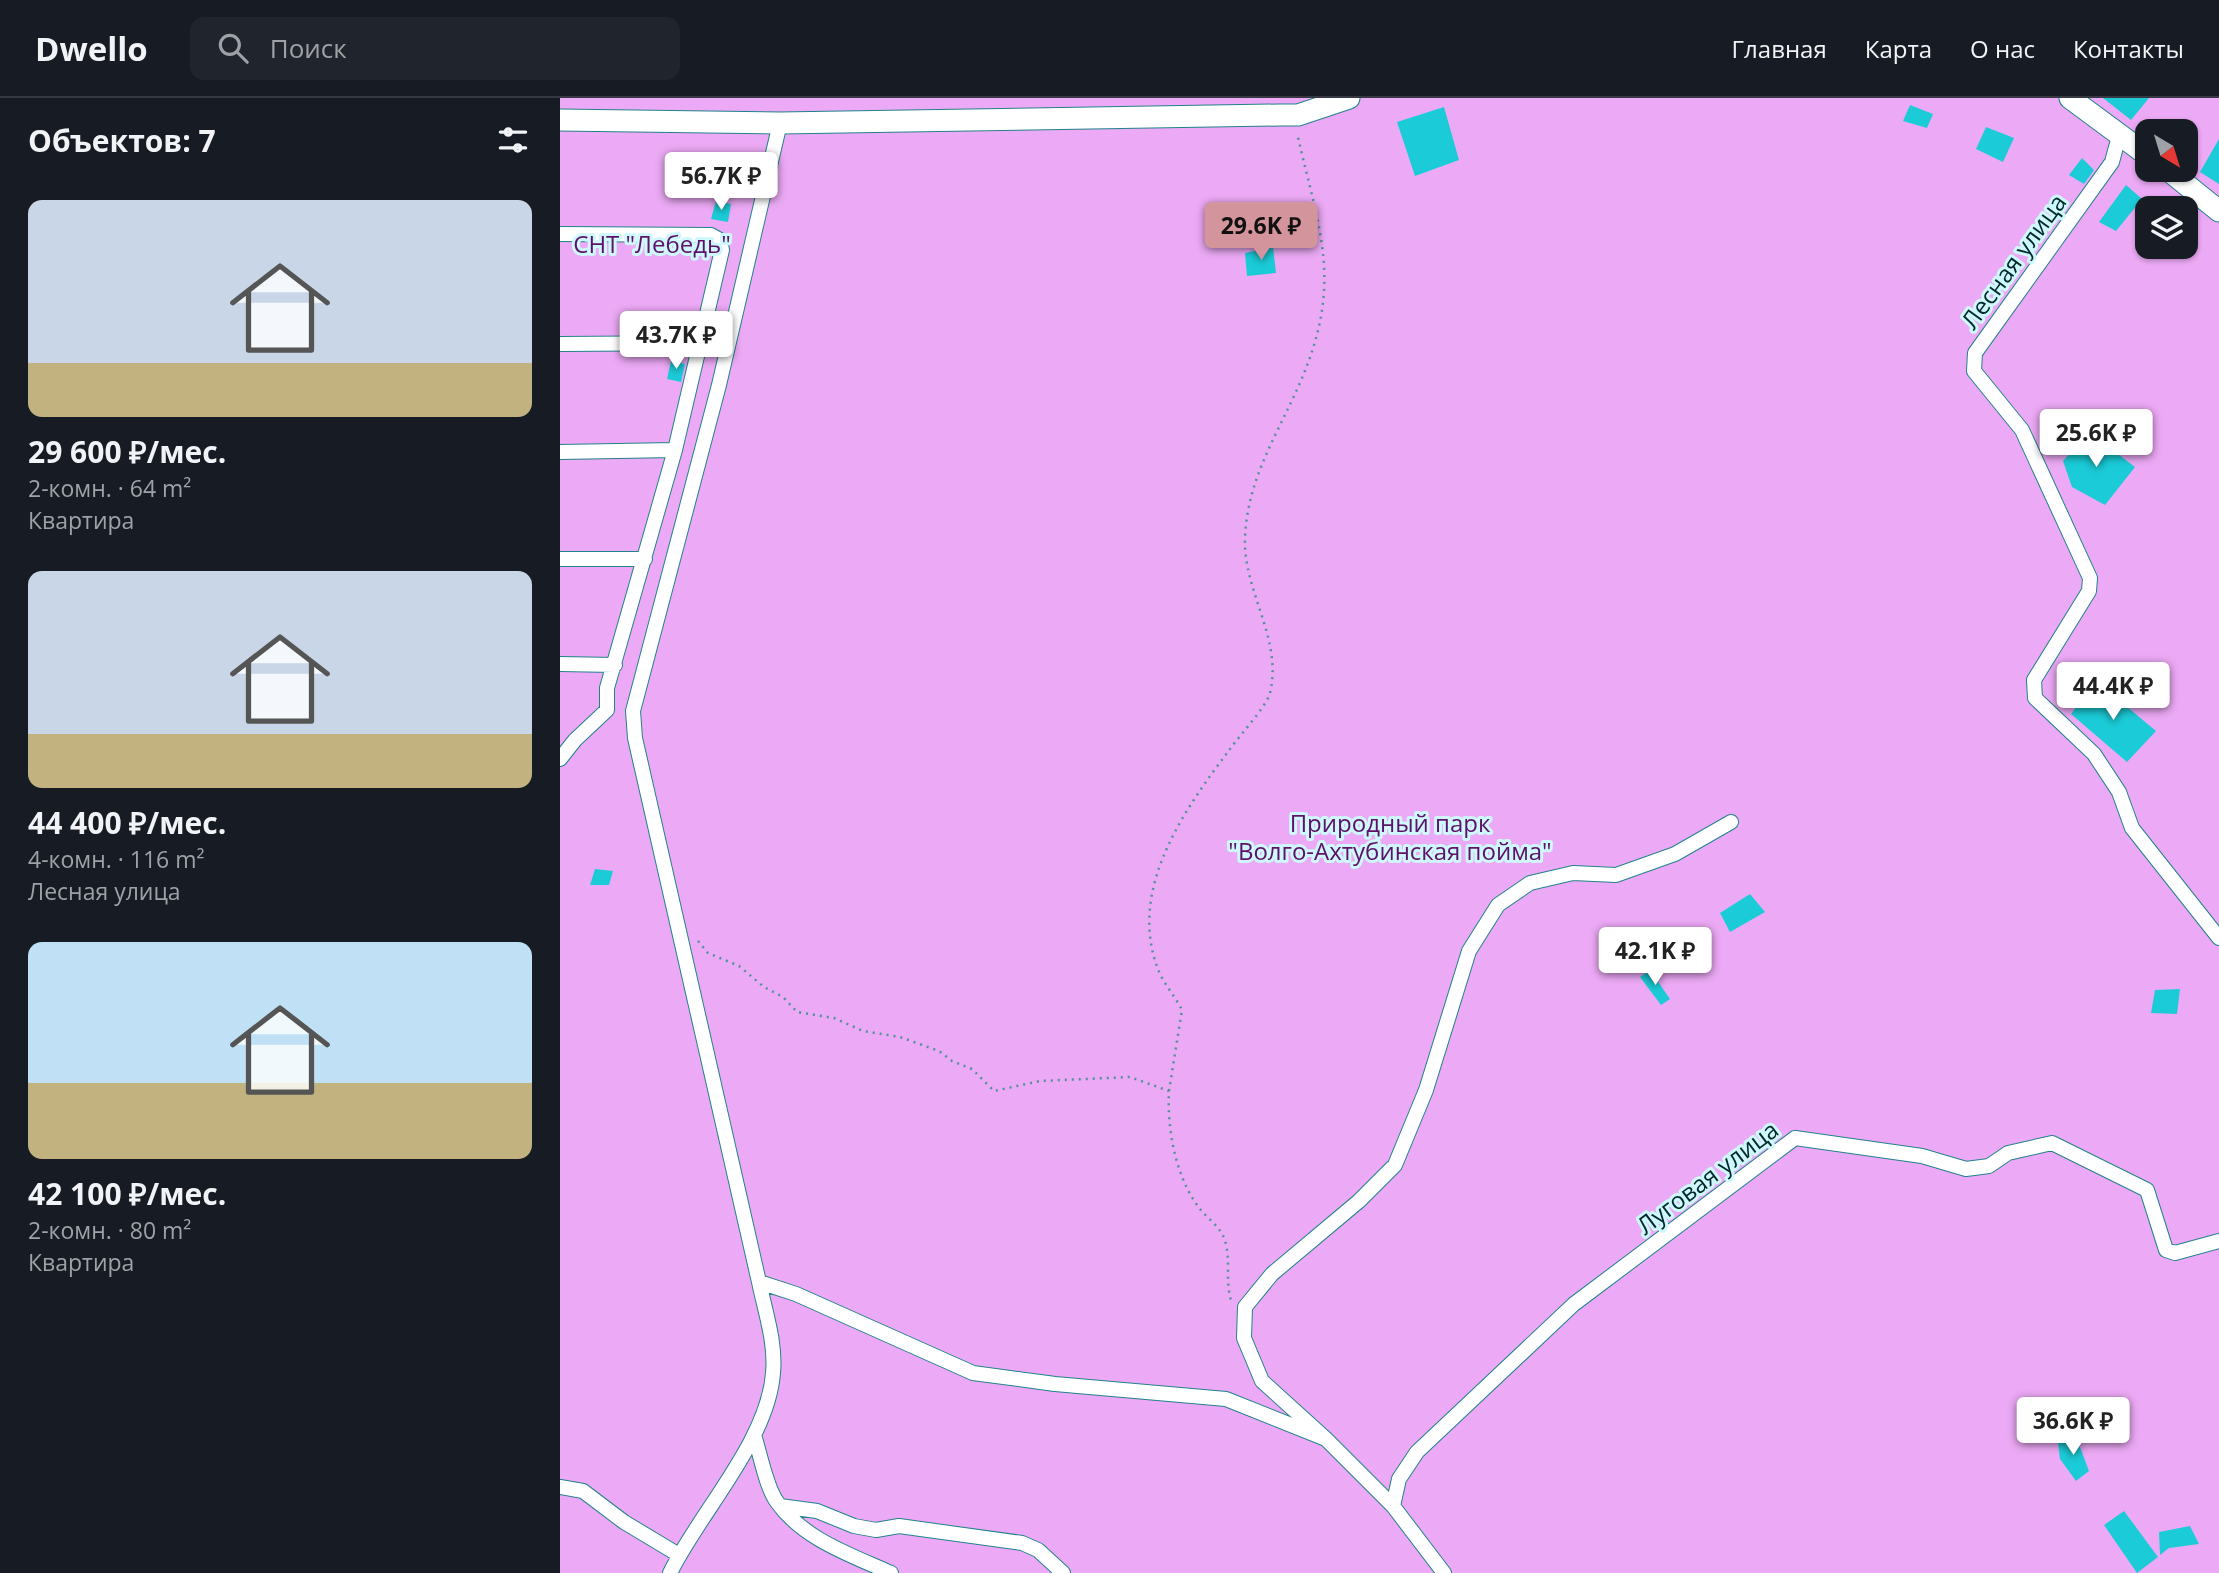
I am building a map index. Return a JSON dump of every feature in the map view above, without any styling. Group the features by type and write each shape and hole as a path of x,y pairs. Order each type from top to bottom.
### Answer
{"street":[{"path":"560,120 780,123 1288,115 1349,98"},
{"path":"2070,98 2135,147"},
{"path":"670,1573 754,1435 769,1396 773,1373 772,1347 635,738 633,711 719,385 780,123"},
{"name":"Лесная улица","path":"2119,136 2112,162 1975,353 1974,371 2022,430 2090,578 2088,591 2034,680 2035,698 2094,754 2119,792 2132,828 2219,938"},
{"path":"2183,182 2219,211"},
{"path":"560,234 711,235 720,240 723,250 675,450 607,688 607,710 560,759"},
{"path":"560,344 702,343"},
{"path":"560,452 675,450"},
{"path":"560,559 645,559"},
{"path":"560,664 615,665"},
{"path":"607,710 633,711"},
{"path":"1444,1573 1392,1506 1326,1439 1262,1381 1244,1338 1245,1307 1272,1274 1359,1201 1395,1165 1426,1090 1469,951 1498,905 1530,883 1573,873 1616,875 1675,854 1731,822"},
{"name":"Луговая улица","path":"1392,1506 1399,1479 1417,1452 1574,1304 1795,1138 1922,1156 1966,1169 1989,1166 2008,1153 2052,1143 2147,1190 2166,1250 2175,1252 2219,1241"},
{"path":"759,1282 796,1294 973,1373 1055,1384 1226,1399 1326,1439"},
{"path":"754,1435 775,1500 795,1523 831,1547 891,1573"},
{"path":"560,1487 583,1491 624,1522 679,1555"},
{"path":"780,1506 817,1511 854,1526 876,1530 899,1526 1022,1543 1038,1550 1063,1573"}],"path":[{"path":"1244,1325 1229,1295 1225,1240 1219,1229 1197,1205 1187,1188 1177,1160 1172,1134 1170,1091 1182,1010 1159,972 1148,924 1153,894 1168,846 1188,806 1270,695 1273,658 1246,557 1246,527 1262,460 1308,362 1322,315 1325,258 1315,200 1297,135 1288,115"},
{"path":"677,923 708,953 739,966 764,987 783,996 797,1012 834,1018 863,1031 900,1037 939,1051 952,1061 972,1069 994,1091 1040,1081 1130,1077 1170,1091"}],"green space":[{"name":"Природный парк \"Волго-Ахтубинская пойма\"","path":"560,98 2219,98 2219,1573 560,1573"}],"building":[{"path":"2103,98 2149,98 2131,120"},
{"path":"1910,105 1933,114 1927,128 1903,121"},
{"path":"1444,107 1459,160 1415,176 1397,122"},
{"path":"1986,127 2014,138 2003,162 1976,149"},
{"path":"2219,139 2219,184 2200,172"},
{"path":"2082,158 2094,170 2084,184 2069,175"},
{"path":"2126,185 2139,196 2135,196 2135,208 2116,231 2099,222"},
{"path":"716,201 731,204 728,222 711,219"},
{"path":"1273,247 1276,273 1247,276 1245,253"},
{"path":"671,361 685,364 681,382 667,379"},
{"path":"2089,432 2135,467 2105,505 2072,487 2063,461"},
{"path":"2096,681 2156,731 2127,762 2071,714"},
{"path":"595,869 613,871 609,885 590,885"},
{"path":"1750,894 1765,912 1730,932 1720,913"},
{"path":"1650,970 1670,999 1661,1005 1640,977"},
{"path":"2180,989 2177,1014 2151,1013 2155,990"},
{"path":"2075,1434 2089,1471 2076,1481 2060,1459 2058,1443"},
{"path":"2124,1511 2158,1557 2137,1573 2104,1525"},
{"path":"2190,1526 2199,1544 2169,1548 2160,1555 2159,1532"}],"park label":[{"name":"СНТ \"Лебедь\"","path":"652,243"}]}
